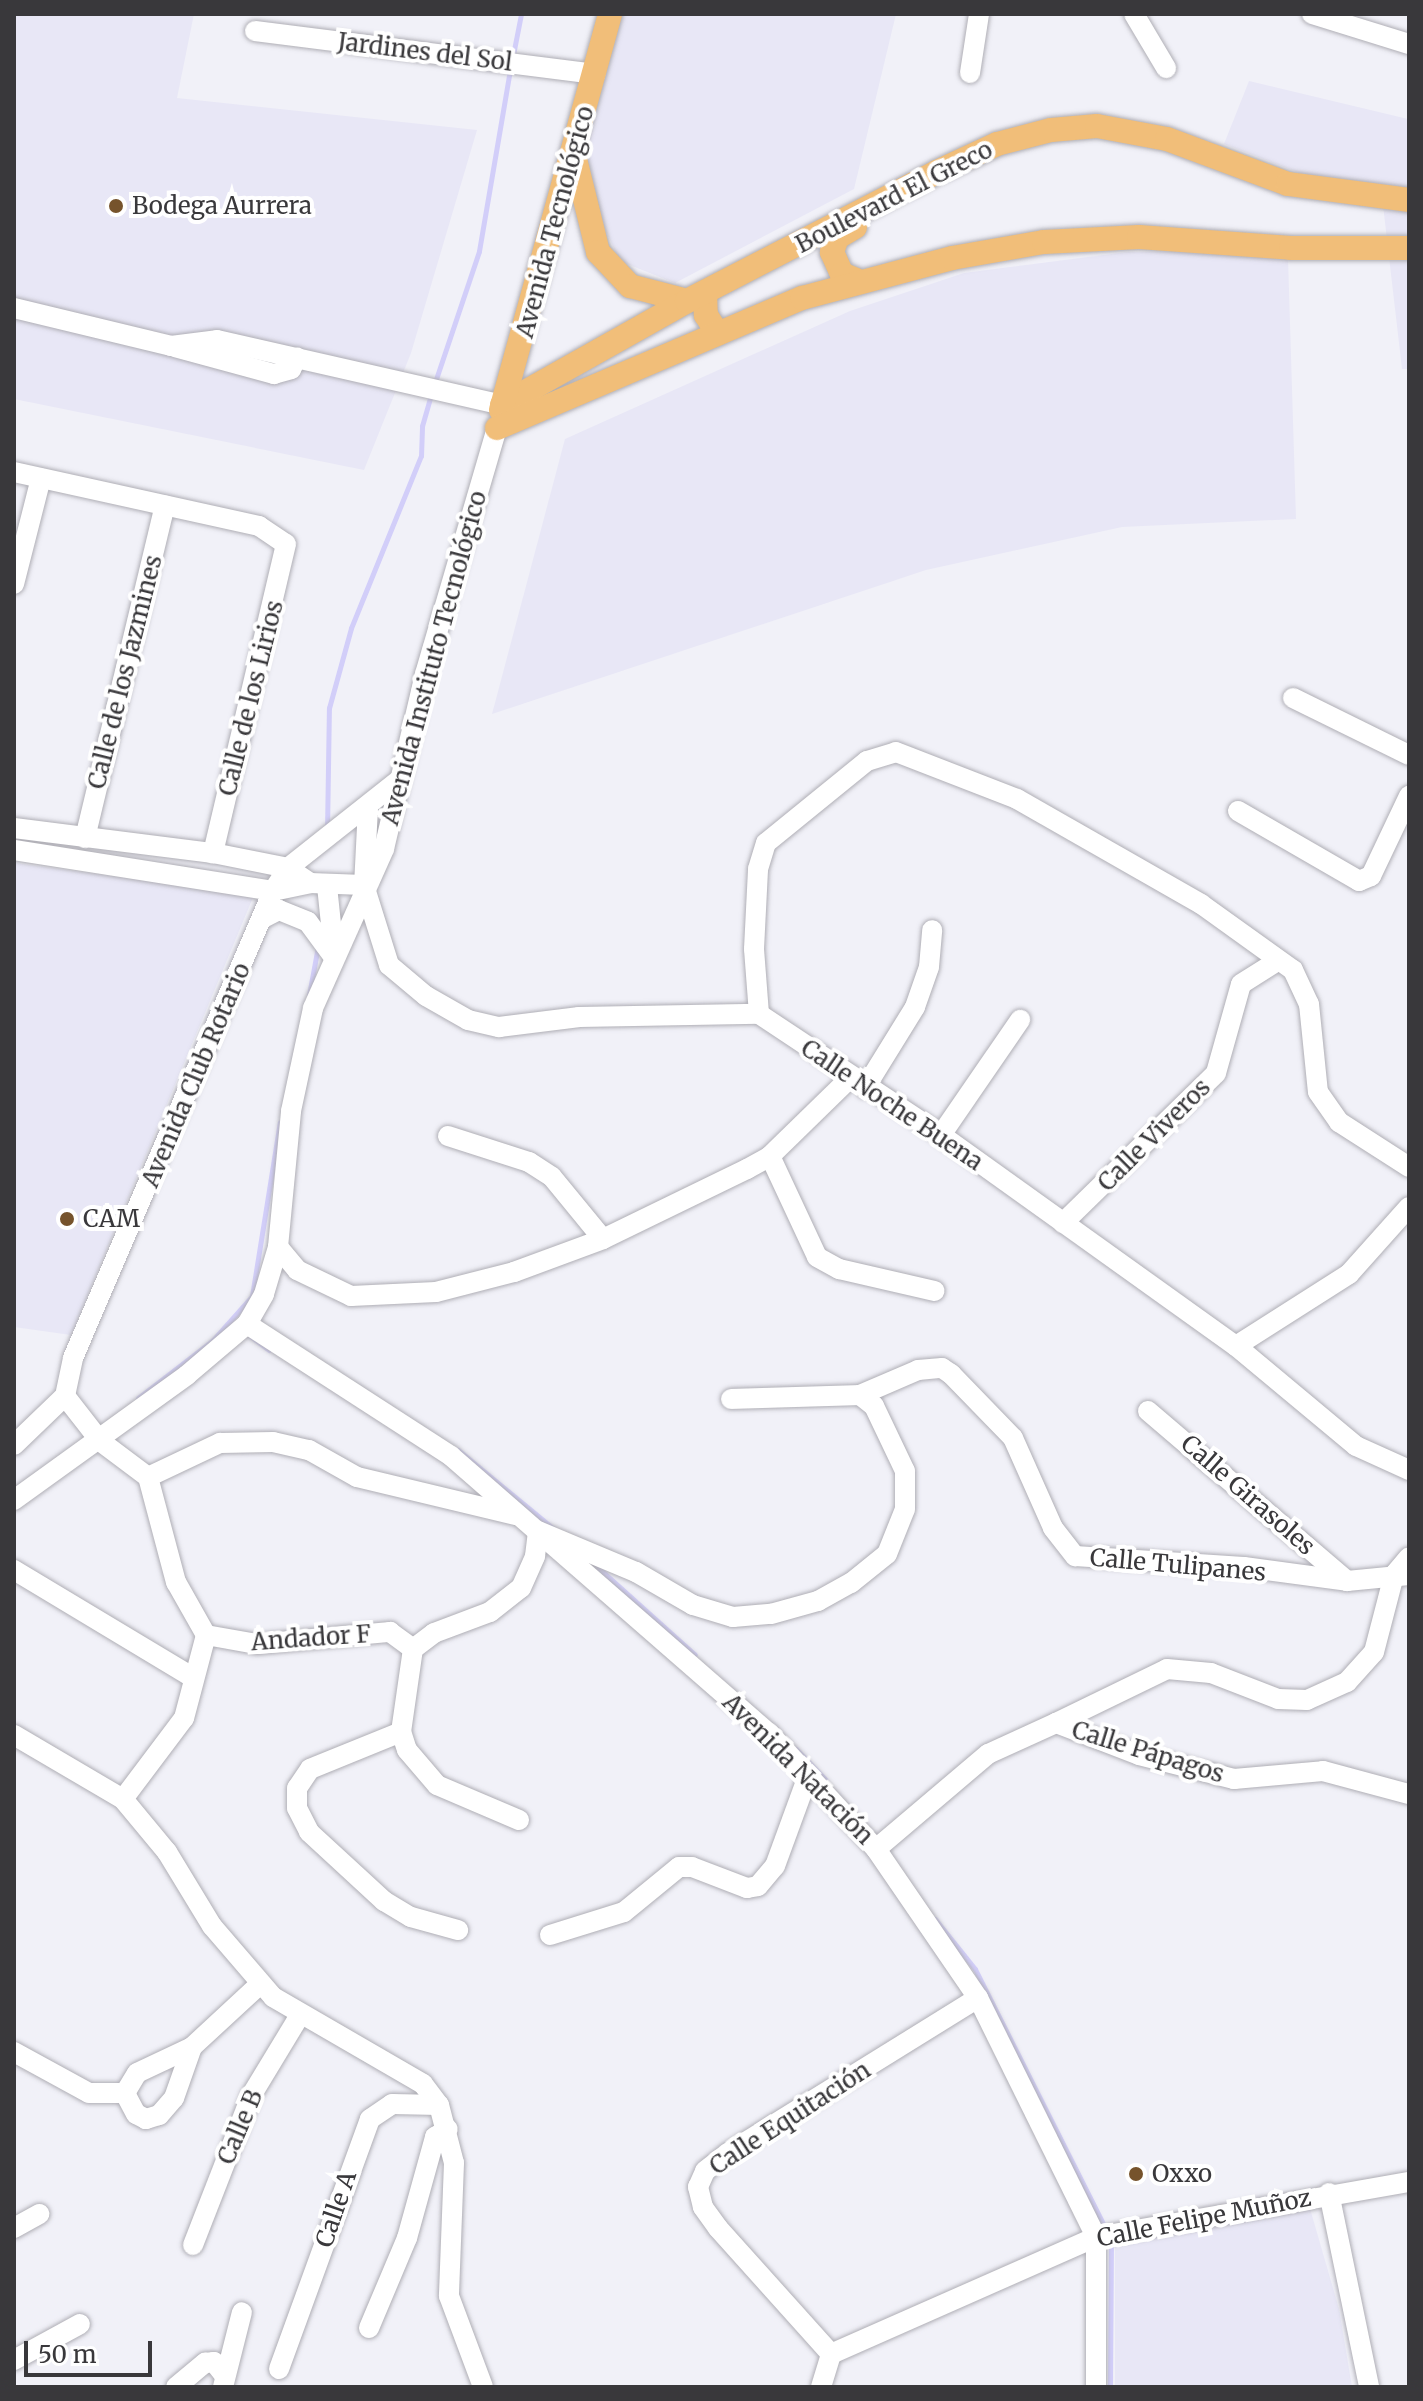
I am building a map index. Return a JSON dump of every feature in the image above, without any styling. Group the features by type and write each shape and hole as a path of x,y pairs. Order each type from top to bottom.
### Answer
{"main road":[{"name":"Avenida Tecnológico","path":"499,416 610,14"},
{"name":"Boulevard El Greco","path":"499,416 696,297 997,144 1051,130 1097,126 1167,139 1288,184 1409,200"},
{"path":"574,152 598,252 630,286 696,297 718,334"},
{"path":"856,280 837,268 834,244 896,202 898,193"},
{"path":"1291,248 1409,233"},
{"path":"499,416 856,280 1044,242 1139,237 1291,248 1409,248"}],"street":[{"path":"970,73 979,14"},
{"path":"1134,14 1166,68"},
{"path":"1312,14 1409,44"},
{"name":"Jardines del Sol","path":"255,31 595,74"},
{"path":"14,308 171,346 217,340 448,396 499,416"},
{"name":"Avenida Instituto Tecnológico","path":"329,948 384,849 399,780 499,416"},
{"path":"14,472 165,505"},
{"path":"14,584 41,478"},
{"name":"Calle de los Lirios","path":"165,505 259,526 286,544 213,853"},
{"name":"Calle de los Jazmines","path":"85,838 165,505"},
{"path":"1293,698 1409,755"},
{"path":"368,807 364,885 396,975 481,1025 579,1017 759,1014 754,949 759,857 776,832 867,761 896,752 1017,799 1201,904 1276,962 1293,970 1303,983 1318,1092 1330,1111 1409,1167"},
{"name":"Avenida Club Rotario","path":"65,1396 73,1358 273,891 288,868 399,780"},
{"path":"1238,811 1359,881 1371,876 1409,796"},
{"path":"14,828 213,853 288,868 319,884 331,924 329,948 300,1061 278,1247 264,1294 247,1324 100,1441 14,1500"},
{"path":"14,850 273,891 319,884 364,885"},
{"path":"263,918 279,910 289,912 329,948"},
{"path":"278,1247 297,1270 319,1283 351,1296 386,1298 436,1292 514,1272 603,1239 770,1156 858,1083 915,1007 929,967 932,930"},
{"name":"Calle Viveros","path":"1063,1223 1216,1073 1241,984 1276,962"},
{"name":"Calle Noche Buena","path":"759,1014 858,1083 941,1135 1236,1346 1356,1446 1409,1470"},
{"path":"941,1135 1020,1020"},
{"path":"448,1136 529,1162 552,1177 603,1239"},
{"path":"770,1156 817,1257 839,1269 935,1291"},
{"path":"1236,1346 1349,1274 1409,1207"},
{"name":"Avenida Natación","path":"247,1324 451,1456 769,1733 876,1849 978,1998 1096,2237 1096,2387"},
{"name":"Calle Tulipanes","path":"731,1399 860,1395 918,1370 942,1368 1013,1438 1053,1528 1075,1556 1244,1567 1347,1581 1401,1575"},
{"path":"519,1820 437,1785 407,1750 401,1732 413,1649 434,1633 490,1612 521,1588 535,1556 538,1531 636,1572 693,1605 733,1617 771,1614 818,1601 882,1562 905,1509 905,1471 889,1429 860,1395"},
{"path":"14,1445 65,1396 100,1441 148,1477 176,1582 206,1635 192,1677 184,1718 123,1799"},
{"name":"Calle Girasoles","path":"1148,1411 1347,1581"},
{"path":"148,1477 220,1443 273,1442 309,1450 357,1477 520,1516"},
{"path":"1056,1723 1147,1676 1181,1668 1278,1699 1307,1700 1347,1682 1374,1652 1409,1557"},
{"path":"14,1570 192,1677"},
{"name":"Andador F","path":"206,1635 257,1644 390,1632 413,1649"},
{"name":"Calle Pápagos","path":"876,1849 988,1754 1056,1723 1139,1755 1234,1779 1323,1771 1409,1794"},
{"path":"401,1732 310,1769 297,1788 297,1808 309,1832 384,1901 411,1917 458,1930"},
{"path":"14,1735 123,1799 167,1852 212,1926 260,1984 300,2015 423,2084 439,2105 448,2129 456,2224 449,2296 483,2387"},
{"path":"550,1935 624,1912 679,1867 692,1867 747,1888 758,1886 775,1866 808,1776"},
{"path":"192,2047 174,2098 159,2115 146,2119 136,2114 125,2093 128,2084 152,2063 192,2047 260,1984"},
{"name":"Calle Equitación","path":"831,2354 718,2228 703,2207 698,2187 705,2171 728,2153 978,1998"},
{"name":"Calle B","path":"193,2245 251,2096 300,2015"},
{"path":"14,2052 89,2093 125,2093"},
{"name":"Calle A","path":"279,2369 370,2119 392,2104 439,2105"},
{"path":"369,2328 407,2238 435,2137 448,2129"},
{"name":"Calle Felipe Muñoz","path":"831,2354 1096,2237 1329,2193 1409,2182"},
{"path":"1329,2193 1369,2387"},
{"path":"14,2228 39,2214"},
{"path":"223,2381 242,2312"},
{"path":"14,2360 80,2324"},
{"path":"821,2387 831,2354"},
{"path":"176,2387 205,2363 214,2362 223,2381"}],"shaded area":[{"path":"14,14 194,14 177,98 477,130 411,353 364,470 14,399"},
{"path":"618,14 896,14 854,189 675,283 620,261 577,170"},
{"path":"1249,81 1408,119 1409,369 1402,369 1381,188 1305,175 1224,144"},
{"path":"1223,251 1288,258 1296,519 1122,527 926,570 492,714 565,439 850,311 964,273 1127,252"},
{"path":"14,863 254,895 71,1335 14,1327"},
{"path":"1309,2205 1339,2309 1352,2387 1115,2387 1115,2240"}],"waterway":[{"path":"512,60 521,14"},
{"path":"434,385 479,251 510,69"},
{"path":"327,831 329,708 351,628 421,456 422,426 431,395"},
{"path":"309,995 318,946"},
{"path":"138,1398 213,1340 252,1296 280,1122"},
{"path":"245,1332 269,1350"},
{"path":"458,1450 555,1530"},
{"path":"593,1563 695,1655"},
{"path":"796,1749 825,1779"},
{"path":"935,1919 975,1969 1105,2228"},
{"path":"1110,2387 1111,2241"}],"place":[{"name":"Bodega Aurrera","path":"116,206"},
{"name":"CAM","path":"67,1219"},
{"name":"Oxxo","path":"1136,2174"}]}
